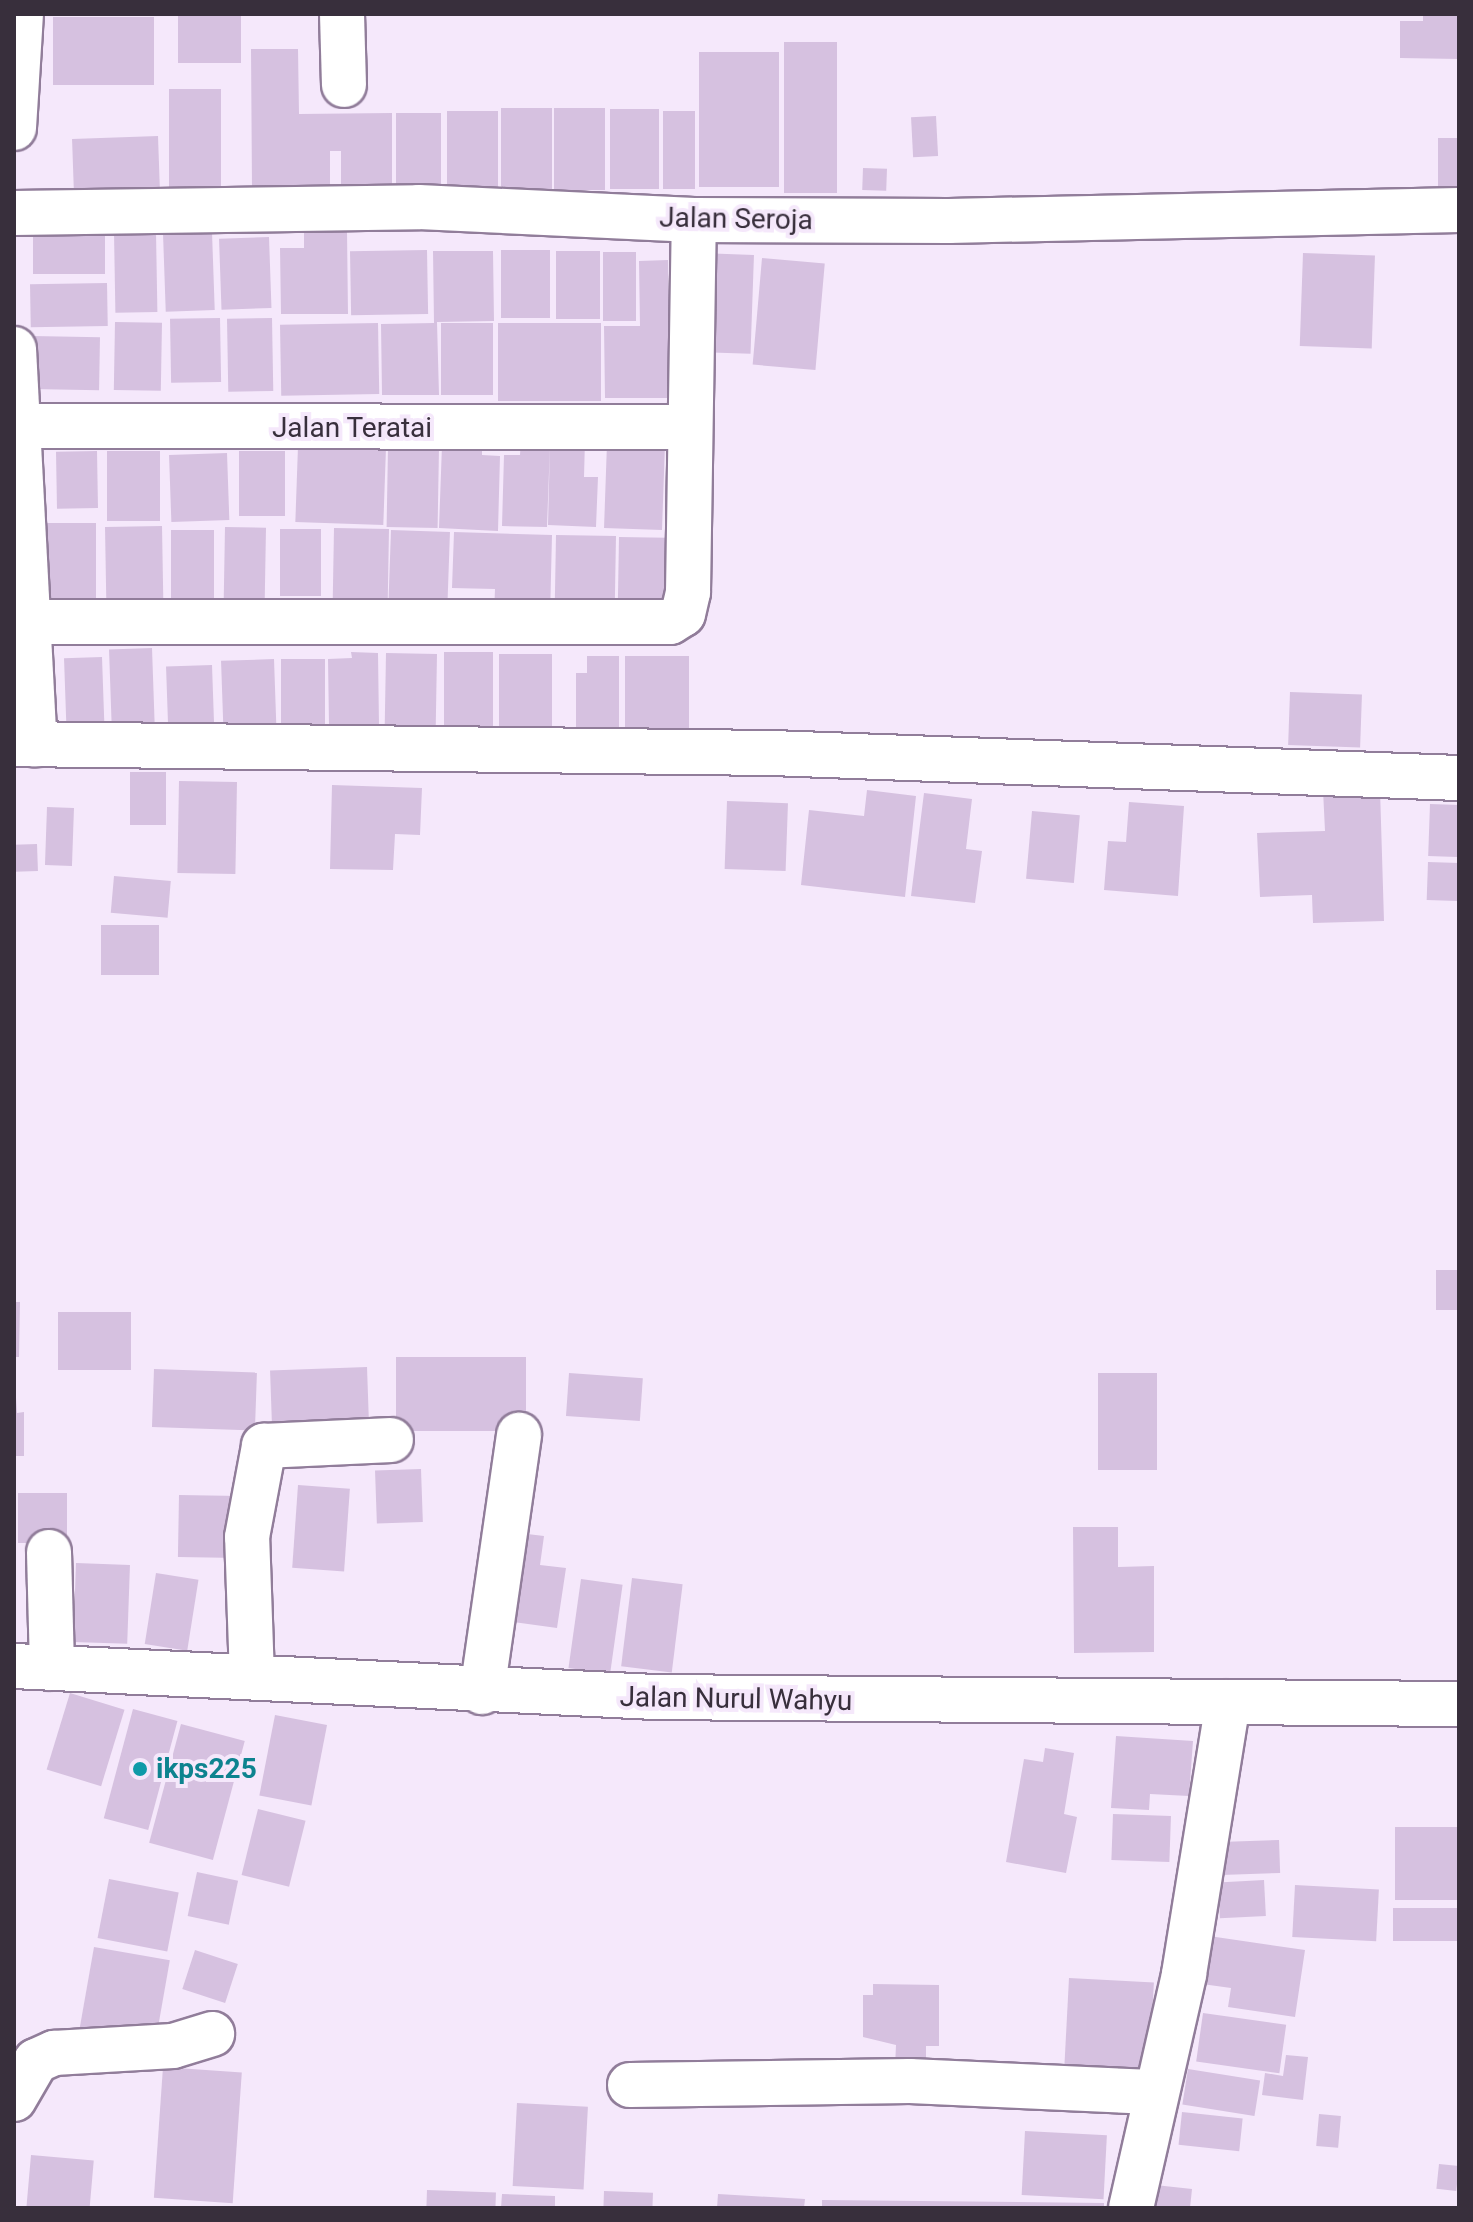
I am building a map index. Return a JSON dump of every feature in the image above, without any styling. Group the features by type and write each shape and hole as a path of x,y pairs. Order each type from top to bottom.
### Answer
{"street":[{"path":"14,128 21,14"},
{"path":"342,14 344,85"},
{"name":"Jalan Seroja","path":"14,213 419,207 694,220 1069,221 1459,210"},
{"path":"19,621 670,622 683,614 688,592 694,220"},
{"path":"14,349 24,744 771,753 1459,778"},
{"name":"Jalan Teratai","path":"16,426 690,427"},
{"path":"482,1692 519,1435"},
{"path":"252,1677 247,1537 264,1446 391,1440"},
{"path":"33,1667 49,1552"},
{"name":"Jalan Nurul Wahyu","path":"33,1667 482,1692 974,1705 1459,1704"},
{"path":"1131,2208 1153,2092 1184,1974 1228,1703"},
{"path":"14,2099 36,2061 54,2053 173,2046 212,2034"},
{"path":"630,2085 910,2081 1153,2092"}],"building":[{"path":"178,14 241,14 241,63 178,63"},
{"path":"1423,14 1459,14 1459,59 1400,58 1400,21 1423,21"},
{"path":"53,17 154,17 154,85 53,85"},
{"path":"784,42 837,42 837,193 784,193"},
{"path":"251,49 298,49 299,114 392,113 392,190 341,190 341,151 330,151 330,190 252,190"},
{"path":"699,52 779,52 779,187 699,187"},
{"path":"169,89 221,89 221,188 169,188"},
{"path":"501,108 552,108 552,189 501,189"},
{"path":"554,108 605,108 605,190 554,190"},
{"path":"610,109 659,109 659,189 610,189"},
{"path":"447,111 498,111 498,191 447,191"},
{"path":"663,111 695,111 695,189 663,189"},
{"path":"396,113 441,113 441,191 396,191"},
{"path":"936,116 938,156 913,157 911,117"},
{"path":"158,136 160,192 74,195 72,139"},
{"path":"1438,138 1459,138 1459,187 1438,187"},
{"path":"863,168 887,169 886,191 862,190"},
{"path":"347,231 348,314 281,314 280,248 304,248 304,232"},
{"path":"156,232 157,312 115,313 114,233"},
{"path":"212,232 215,310 166,312 163,234"},
{"path":"33,235 105,235 105,274 33,274"},
{"path":"269,237 271,308 222,310 219,239"},
{"path":"427,250 428,314 351,315 350,251"},
{"path":"501,250 550,250 550,318 501,318"},
{"path":"433,251 493,251 494,321 437,322 439,395 382,395 381,324 434,323"},
{"path":"556,251 600,251 600,319 556,319"},
{"path":"603,252 636,252 636,321 603,321"},
{"path":"700,253 754,255 751,354 697,352"},
{"path":"1303,253 1375,256 1372,348 1300,346"},
{"path":"762,258 825,263 815,370 753,365"},
{"path":"668,260 670,398 605,398 604,326 640,326 639,261"},
{"path":"107,283 108,326 31,327 30,284"},
{"path":"220,318 221,382 171,383 170,319"},
{"path":"272,318 273,391 228,392 227,319"},
{"path":"115,322 162,323 161,391 114,390"},
{"path":"378,323 379,394 281,396 280,325"},
{"path":"441,323 493,323 493,395 441,395"},
{"path":"498,323 601,323 601,401 498,401"},
{"path":"32,336 100,337 99,390 31,389"},
{"path":"521,439 585,440 584,477 598,477 596,527 548,525 550,445 547,527 502,526 504,455 520,455"},
{"path":"607,443 665,445 662,530 604,528"},
{"path":"442,445 482,446 482,455 500,456 498,531 439,528"},
{"path":"298,446 386,449 383,525 295,522"},
{"path":"388,447 439,448 438,528 387,527"},
{"path":"97,451 98,508 57,509 56,452"},
{"path":"107,451 160,451 160,521 107,521"},
{"path":"239,451 285,451 285,516 239,516"},
{"path":"227,453 229,520 171,522 169,455"},
{"path":"39,523 96,523 96,604 39,604"},
{"path":"162,526 163,600 106,601 105,527"},
{"path":"225,527 266,528 265,599 224,598"},
{"path":"334,528 389,529 388,609 333,608"},
{"path":"280,529 321,529 321,596 280,596"},
{"path":"171,530 214,530 214,602 171,602"},
{"path":"391,530 450,532 447,612 388,610"},
{"path":"454,532 552,535 550,617 494,615 495,589 452,588"},
{"path":"556,535 616,536 615,610 555,609"},
{"path":"619,537 667,538 666,612 618,611"},
{"path":"152,648 155,735 112,736 109,650"},
{"path":"351,652 378,653 379,726 329,726 328,659 352,658"},
{"path":"444,652 493,652 493,729 444,729"},
{"path":"386,653 437,654 436,729 385,728"},
{"path":"499,654 552,654 552,731 499,731"},
{"path":"587,656 619,656 619,730 576,730 576,673 587,673"},
{"path":"625,656 689,656 689,728 625,728"},
{"path":"102,657 105,732 67,733 64,658"},
{"path":"274,659 276,726 223,728 221,661"},
{"path":"281,659 325,659 325,729 281,729"},
{"path":"212,665 215,739 169,741 166,667"},
{"path":"1290,692 1362,695 1360,747 1288,745"},
{"path":"130,772 166,772 166,825 130,825"},
{"path":"179,781 237,782 235,874 177,873"},
{"path":"332,785 422,788 420,835 395,834 393,870 330,869"},
{"path":"1380,789 1384,921 1313,923 1312,895 1260,897 1257,833 1325,831 1323,790"},
{"path":"867,790 916,796 905,897 801,885 809,810 864,816"},
{"path":"924,793 972,799 966,849 982,851 975,903 911,896"},
{"path":"727,801 788,803 786,871 725,869"},
{"path":"1129,802 1184,806 1178,896 1104,890 1108,841 1126,842"},
{"path":"1430,804 1459,805 1457,857 1428,856"},
{"path":"47,807 74,808 72,866 45,865"},
{"path":"1032,811 1080,815 1074,883 1026,879"},
{"path":"37,844 38,871 15,872 14,845"},
{"path":"1428,862 1459,863 1458,901 1427,900"},
{"path":"114,876 171,881 168,918 111,913"},
{"path":"101,925 159,925 159,975 101,975"},
{"path":"1436,1270 1459,1270 1459,1310 1436,1310"},
{"path":"14,1302 20,1302 19,1357 14,1357"},
{"path":"58,1312 131,1312 131,1370 58,1370"},
{"path":"396,1357 526,1357 526,1431 396,1431"},
{"path":"14,1367 17,1413 24,1412 24,1456 14,1456"},
{"path":"367,1367 369,1425 272,1428 270,1370"},
{"path":"154,1369 257,1373 255,1431 152,1427"},
{"path":"569,1373 643,1378 640,1421 566,1416"},
{"path":"1098,1373 1157,1373 1157,1470 1098,1470"},
{"path":"421,1469 423,1522 377,1524 375,1471"},
{"path":"298,1485 350,1489 344,1571 292,1568"},
{"path":"18,1493 67,1493 67,1543 18,1543"},
{"path":"179,1495 240,1496 239,1558 178,1557"},
{"path":"1073,1527 1118,1527 1118,1567 1154,1566 1154,1652 1074,1653"},
{"path":"519,1533 544,1536 540,1565 566,1568 557,1628 506,1621"},
{"path":"76,1563 130,1565 127,1644 73,1642"},
{"path":"156,1573 198,1580 187,1651 145,1644"},
{"path":"632,1578 683,1584 672,1673 621,1666"},
{"path":"581,1579 623,1585 610,1674 568,1668"},
{"path":"70,1693 125,1710 101,1786 47,1770"},
{"name":"ikps225","path":"133,1709 177,1721 148,1830 104,1818"},
{"path":"275,1715 327,1725 311,1806 259,1795"},
{"path":"181,1724 245,1741 213,1860 149,1843"},
{"path":"1116,1736 1193,1741 1189,1796 1150,1794 1149,1810 1111,1808"},
{"path":"1045,1748 1074,1753 1064,1814 1077,1817 1066,1873 1006,1862 1024,1759 1043,1762"},
{"path":"258,1809 306,1821 289,1887 242,1875"},
{"path":"1113,1814 1171,1816 1169,1862 1111,1860"},
{"path":"1395,1827 1459,1827 1459,1900 1395,1900"},
{"path":"1279,1840 1280,1873 1221,1875 1220,1842"},
{"path":"197,1872 238,1881 229,1925 188,1916"},
{"path":"109,1879 179,1893 167,1951 98,1938"},
{"path":"1264,1880 1266,1916 1220,1918 1218,1882"},
{"path":"1295,1885 1379,1889 1376,1941 1292,1937"},
{"path":"1393,1908 1459,1908 1459,1941 1393,1941"},
{"path":"1209,1936 1305,1950 1295,2017 1228,2007 1231,1988 1202,1984"},
{"path":"94,1947 170,1960 155,2044 79,2031"},
{"path":"195,1950 238,1964 225,2003 182,1989"},
{"path":"1069,1978 1154,1982 1149,2077 1064,2073"},
{"path":"873,1984 939,1985 939,2046 926,2046 926,2067 895,2067 896,2045 863,2037 863,1995 873,1995"},
{"path":"1203,2013 1286,2025 1279,2073 1196,2062"},
{"path":"1286,2055 1308,2057 1303,2100 1262,2095 1265,2073 1283,2076"},
{"path":"163,2067 242,2073 233,2203 154,2198"},
{"path":"1188,2069 1260,2080 1254,2116 1182,2105"},
{"path":"517,2103 588,2107 584,2190 513,2186"},
{"path":"1182,2112 1243,2118 1239,2151 1179,2145"},
{"path":"1319,2114 1341,2116 1338,2148 1316,2146"},
{"path":"1025,2131 1107,2135 1104,2199 1022,2195"},
{"path":"31,2155 94,2160 90,2208 26,2208"},
{"path":"1439,2164 1459,2166 1456,2191 1436,2189"},
{"path":"1146,2184 1192,2189 1190,2208 1143,2208"},
{"path":"427,2190 496,2192 495,2208 426,2208"},
{"path":"604,2191 653,2193 652,2208 603,2208"},
{"path":"502,2194 555,2196 555,2208 501,2208"},
{"path":"718,2194 805,2199 804,2208 717,2208"},
{"path":"822,2200 1104,2203 1104,2208 822,2208"}],"place":[{"name":"ikps225","path":"140,1769"}]}
